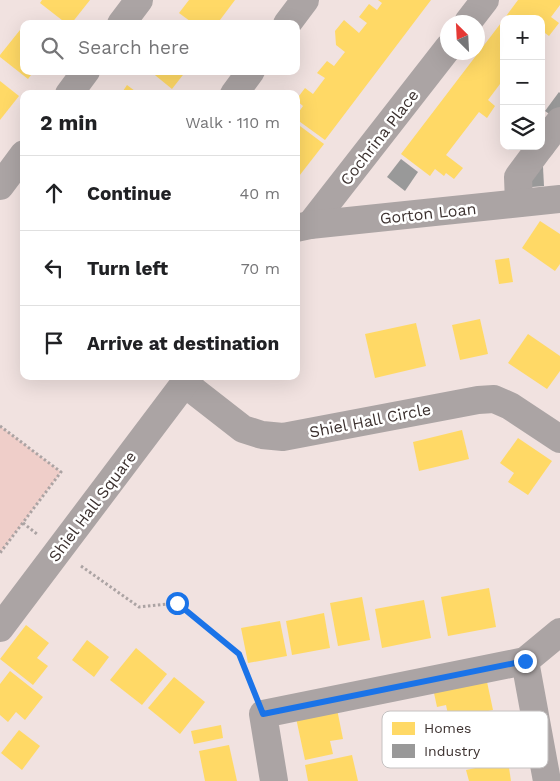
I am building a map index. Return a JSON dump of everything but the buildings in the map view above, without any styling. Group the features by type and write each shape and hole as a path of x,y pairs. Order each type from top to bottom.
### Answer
{"street":[{"path":"124,20 139,0"},
{"path":"290,20 305,0"},
{"path":"473,15 485,0"},
{"name":"Cochrina Place","path":"303,227 440,58"},
{"path":"72,90 83,75"},
{"path":"237,90 249,75"},
{"path":"545,141 560,121"},
{"path":"519,203 518,177 538,150"},
{"path":"0,186 20,159"},
{"name":"Gorton Loan","path":"303,227 560,199"},
{"name":"Shiel Hall Circle","path":"187,380 243,429 262,435 283,436 478,400 494,399 510,406 560,439"},
{"name":"Shiel Hall Square","path":"0,628 187,380"},
{"path":"274,781 263,714 525,661 560,632"},
{"path":"525,661 534,711"},
{"path":"545,768 547,781"}],"path":[{"path":"0,426 61,472 0,553"},
{"path":"59,550 139,607 177,603 239,654 263,714"}],"shaded area":[{"path":"0,426 61,472 0,553"}],"route":[{"path":"177,603 239,654 263,714 525,661"}]}
